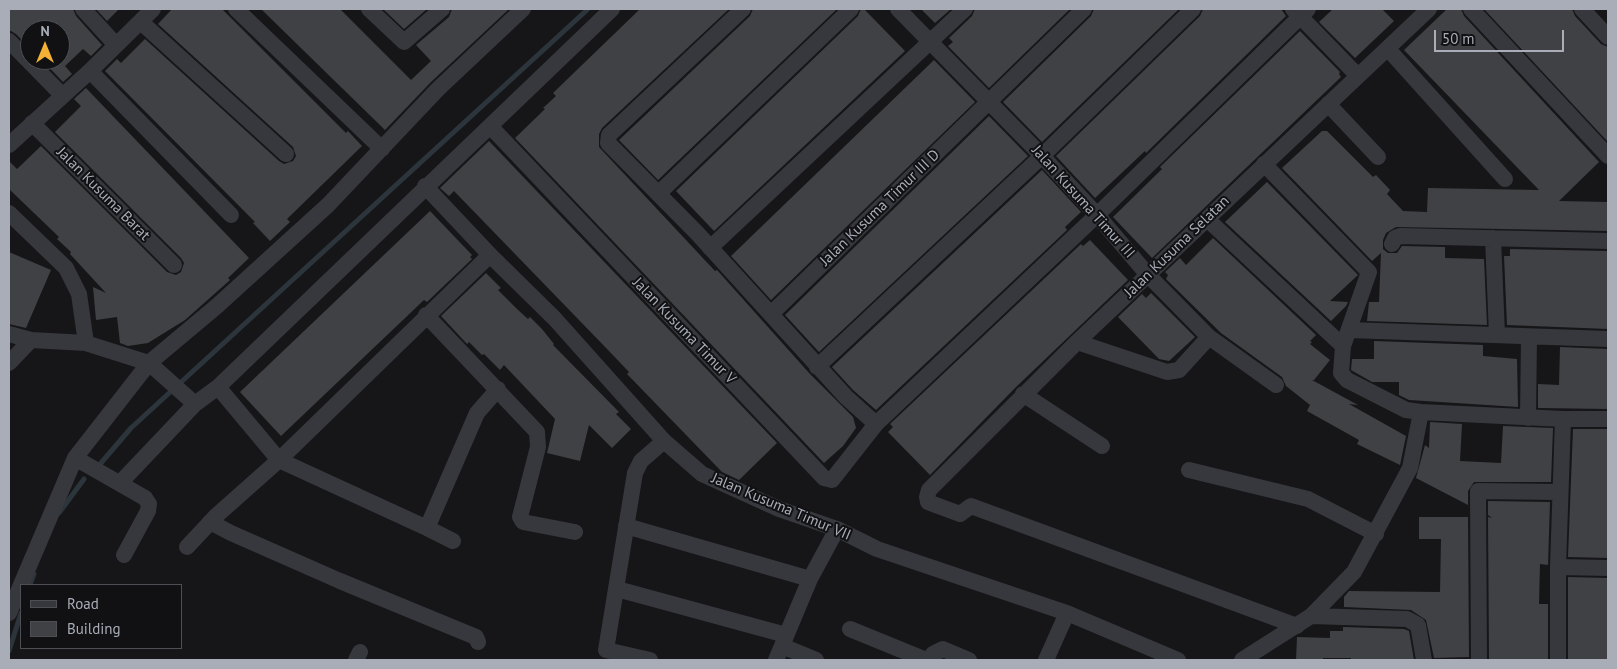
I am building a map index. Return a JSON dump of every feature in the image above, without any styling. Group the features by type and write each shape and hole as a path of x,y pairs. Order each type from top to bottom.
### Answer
{"street":[{"path":"83,9 116,45"},
{"path":"9,145 90,71 153,9"},
{"path":"236,9 382,149"},
{"path":"368,9 404,42 442,9"},
{"path":"21,584 75,458 149,363 268,260 382,149 438,90 523,9"},
{"path":"120,483 191,400 218,387 612,9"},
{"path":"743,9 609,135 608,143 610,148 710,248 818,367 876,424 1097,215 1300,11 1358,76"},
{"path":"658,194 851,9"},
{"name":"Jalan Kusuma Timur III","path":"898,9 1042,156 1097,215 1148,275 1209,337 1276,385"},
{"path":"710,248 965,9"},
{"name":"Jalan Kusuma Timur III D","path":"771,314 1084,9"},
{"path":"818,367 1042,156 1193,9"},
{"path":"1471,9 1608,156"},
{"path":"1582,9 1608,37"},
{"name":"Jalan Kusuma Selatan","path":"1298,626 971,506 960,514 928,502 927,497 930,490 1023,394 1264,164 1388,49 1418,12"},
{"path":"141,22 286,154"},
{"path":"9,41 62,95"},
{"path":"1388,49 1505,179"},
{"path":"90,71 231,215"},
{"path":"1328,104 1378,157"},
{"name":"Jalan Kusuma Barat","path":"32,123 174,265"},
{"name":"Jalan Kusuma Timur V","path":"490,126 824,478 832,480 876,424"},
{"path":"1264,164 1369,272 1343,346 1341,373 1347,380 1401,408 1421,412 1528,418 1608,419"},
{"name":"Jalan Kusuma Timur VII","path":"426,186 490,255 554,319 664,441 702,474 716,482 837,529 877,549 1066,613 1178,660"},
{"path":"9,212 66,268 79,294 86,343"},
{"path":"1207,219 1343,346"},
{"path":"1392,244 1395,238 1400,236 1608,241"},
{"path":"1493,238 1497,335"},
{"path":"186,548 210,522 279,460 426,315 490,255"},
{"path":"426,315 528,420 539,438 520,518 523,522 575,532"},
{"path":"1349,330 1497,335 1529,338 1608,339"},
{"path":"9,334 31,340 86,343 149,363 191,400"},
{"path":"1077,342 1167,372 1179,370 1209,337"},
{"path":"1528,418 1529,338"},
{"path":"9,363 31,340"},
{"path":"218,387 279,460 453,541"},
{"path":"427,528 477,413 498,389"},
{"path":"1023,394 1102,446"},
{"path":"1242,660 1311,616 1354,572 1410,468 1421,412"},
{"path":"1558,660 1558,567 1563,419"},
{"path":"650,660 606,650 626,526 638,467 640,461 664,441"},
{"path":"75,458 145,498 149,504 148,511 124,555"},
{"path":"1189,470 1308,499 1376,534"},
{"path":"1479,660 1478,491 1560,492"},
{"path":"210,522 340,581 476,637 478,642"},
{"path":"626,526 810,579"},
{"path":"781,647 810,579 837,529"},
{"path":"1558,567 1608,568"},
{"path":"9,613 20,587"},
{"path":"617,589 816,660"},
{"path":"1047,660 1066,613"},
{"path":"1311,616 1407,619 1418,625 1424,660"},
{"path":"850,629 928,660 943,649 969,660"}],"building":[{"path":"9,9 73,9 76,16 102,45 91,56 83,49 70,61 70,20 20,20 20,38 9,30"},
{"path":"96,9 119,9 107,21"},
{"path":"172,9 222,9 346,133 348,131 362,146 287,219 290,222 270,241 253,223 255,222 105,71 117,59 121,63 145,39 279,161 284,164 293,161 296,156 293,147 158,24"},
{"path":"261,9 340,9 411,80 431,61 416,45 449,17 452,9 509,9 431,82 385,130"},
{"path":"383,9 427,9 404,29"},
{"path":"640,9 729,9 602,128 599,134 599,147 715,271 717,270 810,374 853,417 856,428 843,446 824,463 515,138 556,96 553,93"},
{"path":"753,9 837,9 658,180 619,140 750,16"},
{"path":"861,9 864,9 905,51 714,231 676,191 858,16"},
{"path":"921,9 951,9 935,23"},
{"path":"975,9 1070,9 989,88 948,46 953,42 949,38 972,16"},
{"path":"1094,9 1179,9 1042,142 1003,102 1091,16"},
{"path":"1203,9 1281,9 1286,16 1146,153 1145,151 1095,198 1056,156 1200,16"},
{"path":"1333,9 1382,9 1394,21 1355,58 1319,22"},
{"path":"1447,9 1461,9 1464,16 1599,162 1559,201 1608,202 1608,231 1396,227 1386,233 1383,240 1383,249 1388,253 1397,253 1402,246 1445,247 1445,258 1484,259 1487,325 1367,321 1369,302 1379,302 1381,253 1372,261 1282,168 1322,131 1327,131 1373,177 1376,175 1390,190 1387,194 1403,211 1427,212 1428,188 1539,190 1404,50"},
{"path":"1484,9 1572,9 1575,16 1601,44 1608,47 1608,142"},
{"path":"1300,31 1340,72 1341,77 1152,258 1113,217 1162,169 1160,167"},
{"path":"934,60 975,102 771,300 731,256"},
{"path":"52,70 68,70 72,74 63,82"},
{"path":"86,88 249,258 228,278 230,280 185,320 148,343 128,346 120,343 117,317 96,320 93,287 106,293 70,254 71,252 57,239 59,237 9,189 9,161 17,169 41,146 167,272 176,275 181,272 184,263 181,258 55,132 81,106 74,99"},
{"path":"989,116 1028,156 819,352 785,315"},
{"path":"489,141 777,443 739,480 722,472 627,374 629,372 454,191 449,196 440,188"},
{"path":"1042,170 1081,212 1065,227 1067,230 876,410 853,390 832,367"},
{"path":"1267,182 1358,275 1330,301 1348,302 1331,321 1225,222"},
{"path":"430,211 472,255 470,257 472,259 427,302 424,300 281,436 240,392"},
{"path":"1213,238 1316,335 1310,341 1312,342 1310,344 1330,360 1312,380 1358,405 1349,404 1406,436 1400,465 1357,444 1359,440 1307,411 1310,405 1286,386 1282,377 1221,333 1166,279 1168,275 1165,272 1180,258 1186,265"},
{"path":"1090,240 1128,280 1015,388 930,475 888,432 893,427 890,424 1081,244 1083,246"},
{"path":"1510,249 1608,251 1608,329 1507,325 1504,256 1510,256"},
{"path":"9,252 51,270 26,328 9,324"},
{"path":"486,273 501,288 498,290 528,319 530,317 542,329 553,345 619,412 616,414 631,429 612,448 589,425 580,461 547,453 555,419 504,365 500,370 469,342 467,344 441,316"},
{"path":"1151,293 1195,337 1169,361 1159,359 1118,317 1142,294 1146,298"},
{"path":"1374,341 1483,345 1483,356 1517,359 1518,407 1409,400 1399,395 1399,382 1372,382 1351,370 1352,359 1374,359"},
{"path":"1560,347 1608,349 1608,409 1538,408 1538,384 1559,385"},
{"path":"1430,422 1462,424 1460,461 1501,463 1503,426 1553,428 1551,482 1474,482 1468,491 1468,505 1416,478 1425,445 1429,448"},
{"path":"1573,429 1608,429 1608,558 1568,557"},
{"path":"1488,501 1550,502 1548,565 1540,564 1539,604 1548,604 1548,660 1489,660 1488,517 1492,518 1488,515"},
{"path":"1419,517 1468,517 1469,657 1434,658 1426,620 1411,610 1344,607 1344,597 1349,591 1440,592 1441,539 1419,539"},
{"path":"1568,577 1608,578 1608,660 1568,660"},
{"path":"1343,627 1404,629 1409,631 1414,660 1323,658 1323,660 1296,660 1297,637 1330,638 1330,631 1343,631"}],"waterway":[{"path":"101,463 131,428 588,9"},
{"path":"59,513 84,479"},
{"path":"30,584 34,574"},
{"path":"9,651 20,616"}]}
